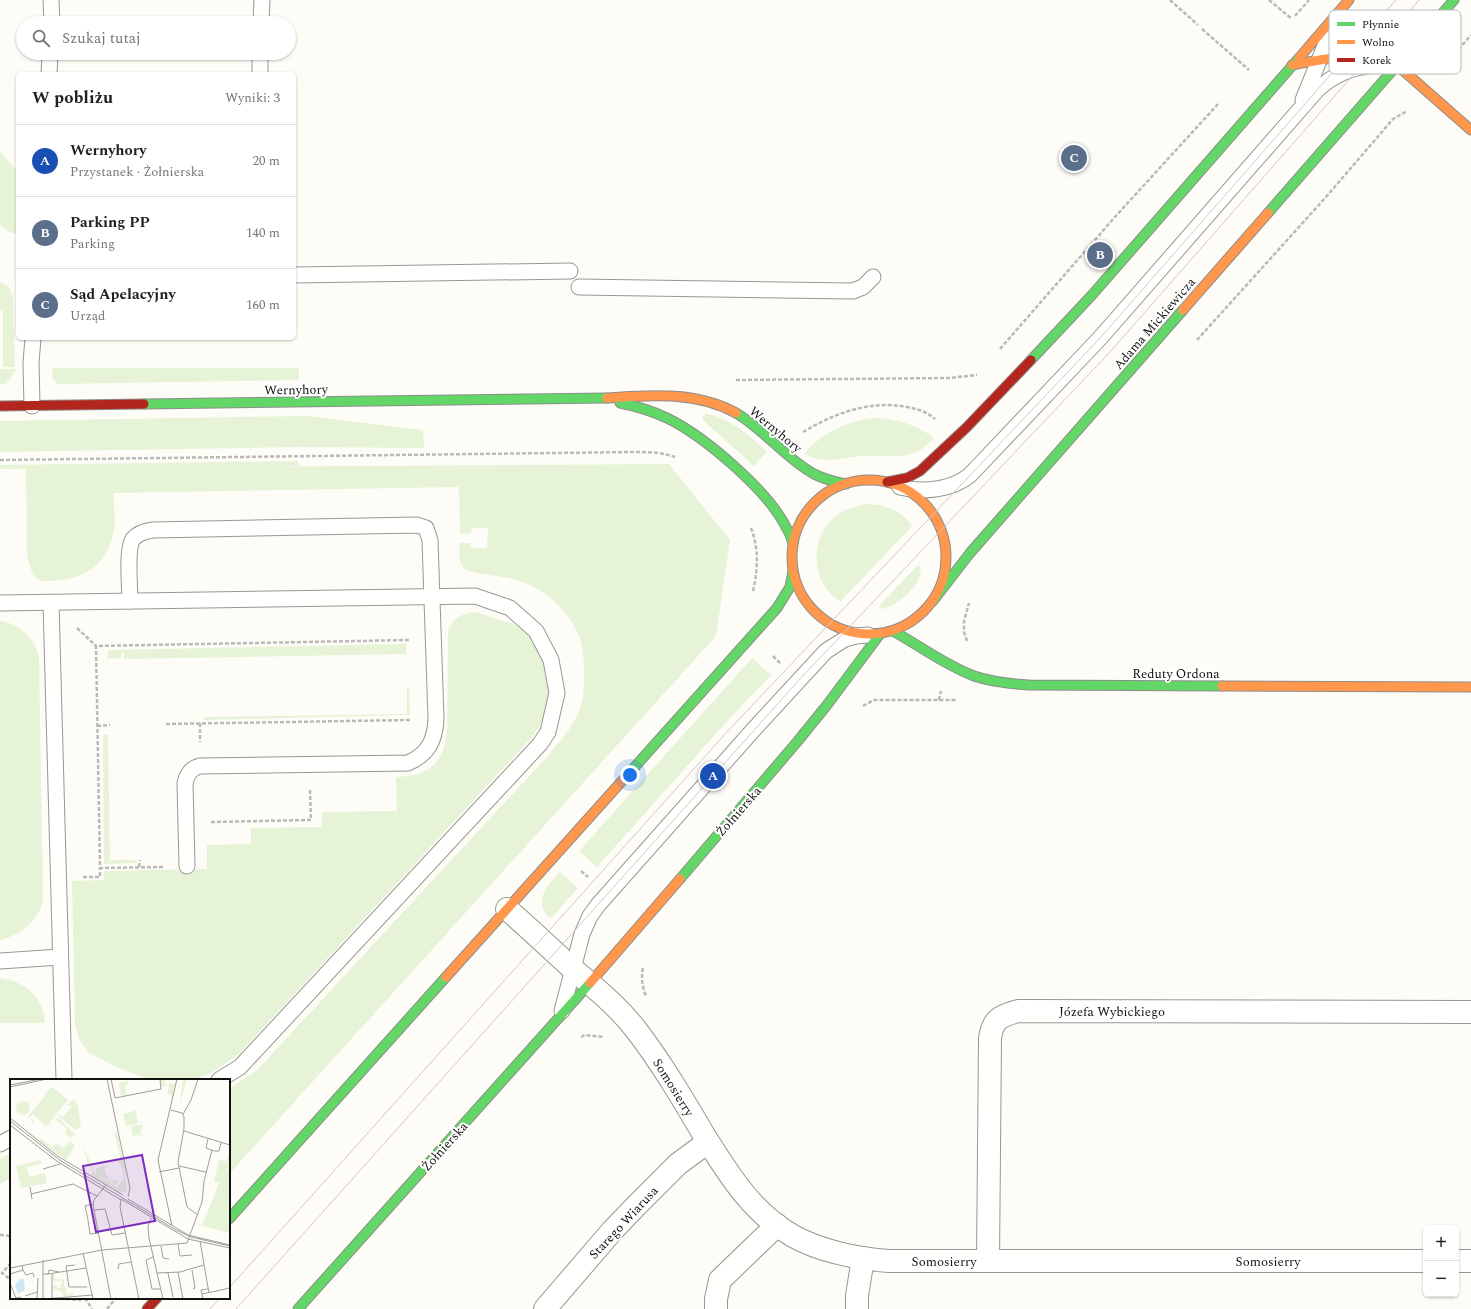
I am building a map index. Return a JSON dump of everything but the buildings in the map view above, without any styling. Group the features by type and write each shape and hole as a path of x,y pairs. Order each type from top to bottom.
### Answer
{"street":[{"name":"Adama Mickiewicza","path":"1445,10 1454,0"},
{"path":"894,484 920,471 1027,365 1092,295 1329,23"},
{"path":"1292,65 1329,59"},
{"name":"Adama Mickiewicza","path":"933,601 970,553 1389,74"},
{"path":"1407,74 1471,130"},
{"name":"Wernyhory","path":"0,406 300,401 592,399 672,395 690,397 719,405 743,418 789,458 803,468 827,480 846,484"},
{"name":"Wernyhory","path":"592,399 612,401 644,409 680,425 702,440 759,490 773,506 787,528 793,543"},
{"path":"230,1218 779,605 787,593 792,580 793,543 800,523 812,505 828,492 846,484 867,480 894,484 912,493 928,507 939,524 946,544 946,564 944,577 936,596 929,607 914,621 893,631 874,635 840,630 816,614 803,598 793,572"},
{"name":"Reduty Ordona","path":"893,631 951,665 966,672 981,678 1008,684 1471,687"},
{"name":"Żołnierska","path":"298,1309 590,983 768,777 831,700 874,635"},
{"path":"507,909 590,983"},
{"name":"Somosierry","path":"590,983 622,1012 637,1031 722,1165 737,1186 763,1214 794,1236 842,1254 889,1261 1423,1261"},
{"name":"Józefa Wybickiego","path":"988,1261 990,1038 991,1030 995,1022 1001,1017 1018,1011 1471,1012"},
{"name":"Starego Wiarusa","path":"545,1309 612,1231 636,1206 678,1164 708,1142"},
{"path":"716,1309 716,1299 720,1280 777,1225"},
{"path":"857,1309 858,1288 863,1258"},
{"path":"1459,1261 1471,1261"},
{"path":"147,1309 157,1299"}],"lane":[{"path":"51,0 52,16"},
{"path":"261,16 262,0"},
{"path":"1288,124 1302,101 1329,38"},
{"path":"50,60 50,72"},
{"path":"260,60 260,72"},
{"path":"894,484 918,490 936,489 961,481 974,472 1101,337 1317,90 1328,80 1340,74"},
{"path":"296,275 570,271"},
{"path":"580,287 852,291 863,287 873,277"},
{"path":"32,406 31,363 33,340"},
{"path":"130,601 129,548 133,539 143,531 417,525 426,528 430,540 436,720 434,736 424,753 417,759 408,763 200,766 194,768 186,776 185,783 187,866"},
{"path":"0,604 475,596 510,608 536,631 551,660 557,693 548,732 540,744 240,1067 221,1079"},
{"path":"51,604 64,1079"},
{"path":"555,1022 564,1006 582,934 590,916 598,905 826,651 844,640 856,636 874,635"},
{"path":"0,961 60,957"},
{"path":"0,1144 10,1139"}],"path":[{"path":"1170,0 1198,25"},
{"path":"1270,0 1292,19"},
{"path":"1288,25 1309,0"},
{"path":"1202,29 1249,70"},
{"path":"1461,47 1471,35"},
{"path":"1244,75 1253,65"},
{"path":"999,351 1114,218 1224,98"},
{"path":"731,380 949,378 978,375"},
{"path":"799,436 822,421 869,405 893,404 917,409 930,415 939,422"},
{"path":"965,642 967,640 964,632 964,621 967,608 972,597"},
{"path":"187,866 100,868 96,646 410,640"},
{"path":"858,708 874,700 963,700"},
{"path":"166,724 436,720"},
{"path":"97,726 110,725"},
{"path":"186,822 311,820 310,764"},
{"path":"139,867 140,860"},
{"path":"644,964 642,975 643,989 647,999"},
{"path":"0,1235 10,1236"},
{"path":"10,1264 1,1272 10,1279"},
{"path":"64,1299 82,1299"},
{"path":"85,1299 92,1309"},
{"path":"106,1309 115,1299"}],"green space":[{"path":"0,152 16,169 16,233 10,232 0,224"},
{"path":"0,282 9,287 13,296 15,367 3,367 3,311 0,311"},
{"path":"53,368 299,368 299,380 58,384 52,378"},
{"path":"0,369 17,369 6,384 0,384"},
{"path":"706,414 731,423 767,452 754,466 703,420 703,416"},
{"path":"307,416 423,430 424,448 301,447 0,452 0,421"},
{"path":"873,418 890,419 905,423 920,429 934,438 917,452 909,455 862,456 827,460 804,454 811,446 835,429 853,422"},
{"path":"298,461 299,466 197,467 669,464 730,540 716,636 230,1173 230,1088 258,1069 546,758 564,736 577,717 582,702 584,661 581,641 571,620 553,600 538,589 522,582 468,571 464,568 460,559 459,543 471,543 471,548 487,548 488,528 472,528 471,533 460,534 459,487 114,493 114,530 105,555 98,564 79,576 54,581 41,581 33,575 27,557 26,469 0,469 0,465"},
{"path":"869,504 887,507 899,513 904,516 912,526 841,601 839,601 829,592 822,582 816,557 818,545 822,533 829,522 846,510"},
{"path":"917,566 920,566 921,572 919,579 914,586 902,599 887,608 881,609 880,605"},
{"path":"475,612 516,625 529,634 540,648 550,677 549,700 543,720 533,736 239,1054 213,1072 199,1078 147,1079 116,1067 88,1052 79,1039 75,1023 72,881 104,880 104,871 207,869 207,845 251,844 251,828 322,827 322,812 397,811 396,777 417,774 425,771 438,760 442,752 447,731 448,631 458,617"},
{"path":"0,621 20,628 34,643 39,657 43,899 38,914 28,926 15,935 0,940"},
{"path":"406,644 406,654 124,659 124,652 121,652 121,658 107,659 108,650"},
{"path":"752,658 771,675 729,719 597,867 579,851"},
{"path":"407,688 409,688 410,715 204,720 204,717 407,714"},
{"path":"103,735 108,735 110,860 137,860 137,863 104,864"},
{"path":"560,872 578,888 550,918 542,905 542,899 551,882"},
{"path":"0,978 17,983 31,992 41,1005 45,1023 0,1023"},
{"path":"10,1154 10,1179 0,1184 0,1159"}],"tram line":[{"path":"1387,10 1396,0"},
{"path":"1410,10 1419,0"},
{"path":"230,1287 726,733 1101,337 1331,74"},
{"path":"236,1309 799,680 1110,352 1354,74"},
{"path":"210,1309 219,1299"}],"traffic: fast":[{"path":"1445,10 1454,0"},
{"path":"1031,360 1092,295 1299,58"},
{"path":"1268,213 1389,74"},
{"path":"933,601 970,553 1183,310"},
{"path":"144,404 607,398"},
{"path":"620,403 644,409 667,418 682,426 716,451 734,466 766,498 789,532 793,543"},
{"path":"736,413 756,427 784,452 814,474 846,484"},
{"path":"631,771 777,608 790,587 793,571"},
{"path":"893,631 963,672 995,681 1029,685 1222,686"},
{"path":"680,879 797,742 827,705 880,634"},
{"path":"230,1218 446,977"},
{"path":"298,1309 590,983"}],"traffic: slow":[{"path":"1340,10 1349,0"},
{"path":"1299,58 1329,23"},
{"path":"1292,65 1329,58"},
{"path":"1407,74 1471,130"},
{"path":"1183,310 1268,213"},
{"path":"607,398 673,396 705,401 736,413"},
{"path":"861,480 877,480 899,486 924,502 940,527 945,542 946,557 945,572 940,587 924,612 912,621 891,631 877,634 861,634 847,631 833,625 820,617 809,606 795,579 792,565 792,549 795,535 801,521 809,508 820,497 847,483 861,480"},
{"path":"1222,686 1471,687"},
{"path":"446,977 631,771"},
{"path":"590,983 680,879"}],"traffic: jam":[{"path":"887,482 907,478 920,471 967,427 1031,360"},
{"path":"0,406 144,404"},
{"path":"147,1309 156,1299"}],"place":[{"name":"Sąd Apelacyjny","path":"1074,158"},
{"name":"Parking PP","path":"1100,255"},
{"name":"Wernyhory","path":"713,776"}]}
